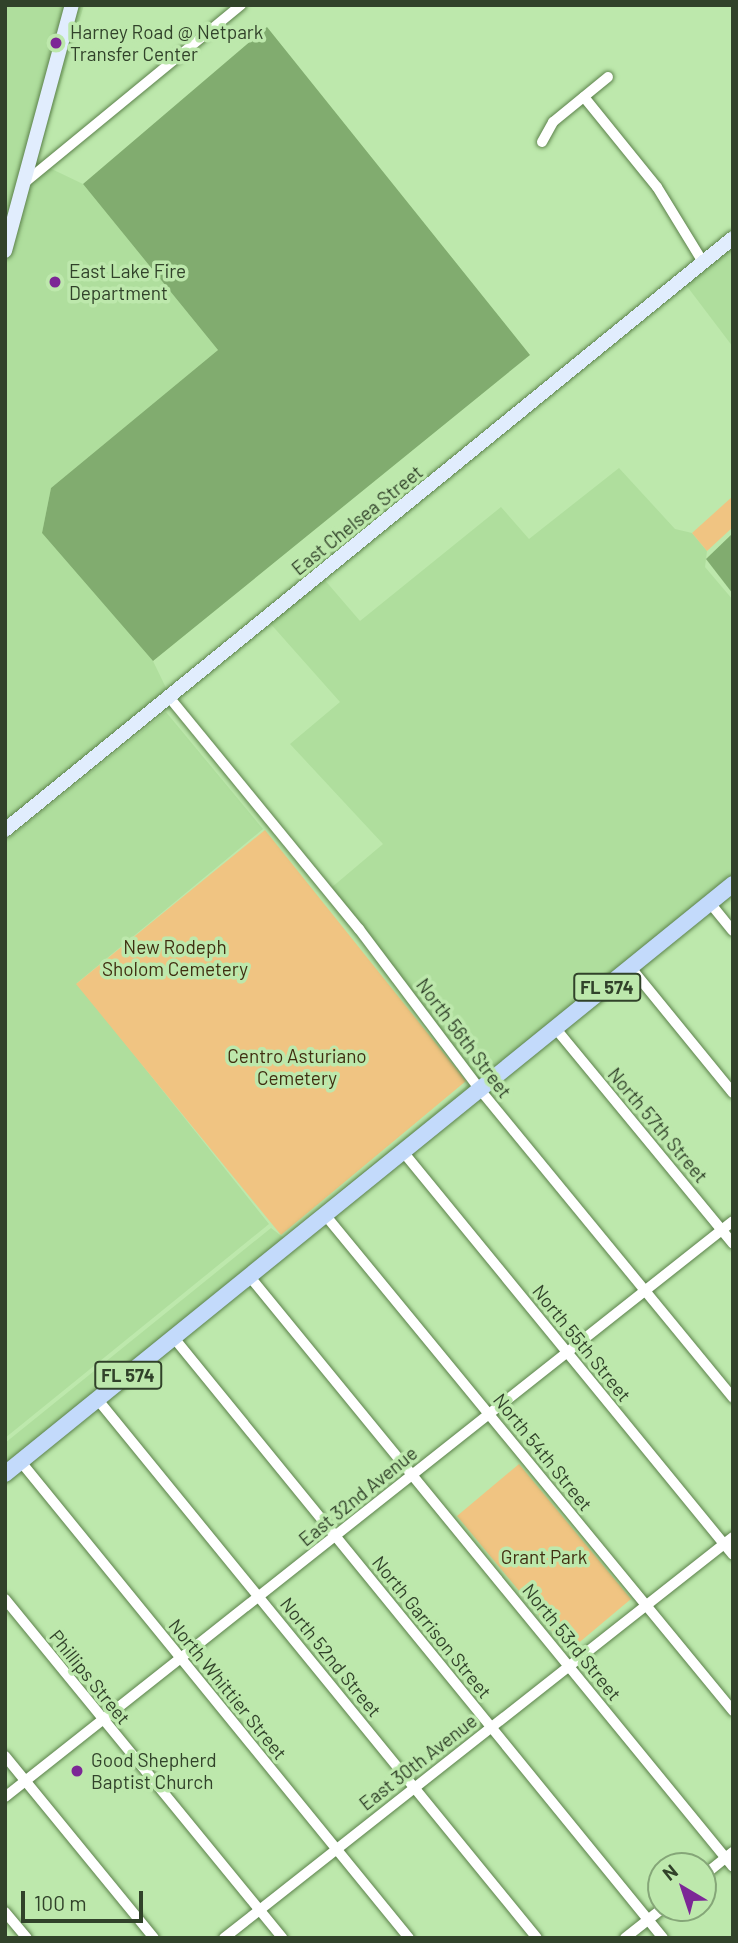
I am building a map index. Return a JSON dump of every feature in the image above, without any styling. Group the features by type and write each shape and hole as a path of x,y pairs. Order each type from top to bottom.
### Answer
{"main road":[{"name":"FL 574","path":"5,1474 481,1091 733,884"}],"street":[{"path":"5,251 72,5"},
{"path":"23,184 242,5"},
{"path":"542,142 553,122 608,77"},
{"path":"584,97 657,187 703,262"},
{"name":"East Chelsea Street","path":"5,830 733,238"},
{"name":"North 56th Street","path":"170,697 359,929 481,1091 733,1398"},
{"path":"710,903 733,931"},
{"path":"631,968 733,1093"},
{"name":"North 57th Street","path":"556,1029 733,1244"},
{"name":"North 55th Street","path":"404,1153 566,1351 728,1540 733,1555"},
{"name":"North 54th Street","path":"326,1216 733,1711"},
{"name":"East 32nd Avenue","path":"5,1797 733,1221"},
{"name":"North 53rd Street","path":"250,1277 730,1859"},
{"name":"North Garrison Street","path":"174,1338 647,1918"},
{"name":"North 52nd Street","path":"97,1400 537,1938"},
{"name":"North Whittier Street","path":"21,1462 409,1938"},
{"name":"East 30th Avenue","path":"224,1938 728,1540"},
{"name":"Phillips Street","path":"5,1600 282,1938"},
{"path":"5,1756 154,1938"},
{"path":"5,1912 27,1938"},
{"path":"625,1938 647,1920"},
{"name":"North Garrison Street","path":"650,1922 663,1938"}],"shaded area":[{"path":"5,5 67,5 5,232"},
{"path":"77,5 84,5 37,162 83,184 218,350 51,488 42,533 153,661 168,692 5,824 5,269"},
{"path":"267,27 530,355 153,661 42,533 51,488 218,350 83,184"},
{"path":"733,245 733,347 686,285"},
{"path":"619,468 675,529 692,533 707,551 705,567 733,600 733,877 481,1084 331,888 383,844 290,744 340,702 269,622 323,578 360,621 501,507 529,539"},
{"path":"733,533 733,594 706,559"},
{"path":"166,712 263,829 77,983 269,1224 5,1438 5,841"},
{"path":"470,1083 475,1090 5,1468 5,1443 271,1228 284,1238"}],"green space":[{"path":"733,496 733,527 707,551 692,533"},
{"name":"Centro Asturiano Cemetery","path":"265,830 466,1081 281,1235 76,984"},
{"name":"Grant Park","path":"519,1464 631,1599 569,1651 457,1516"}],"place":[{"name":"Harney Road @ Netpark Transfer Center","path":"56,43"},
{"name":"East Lake Fire Department","path":"55,282"},
{"name":"Good Shepherd Baptist Church","path":"77,1771"}],"park label":[{"name":"New Rodeph Sholom Cemetery","path":"175,958"}]}
